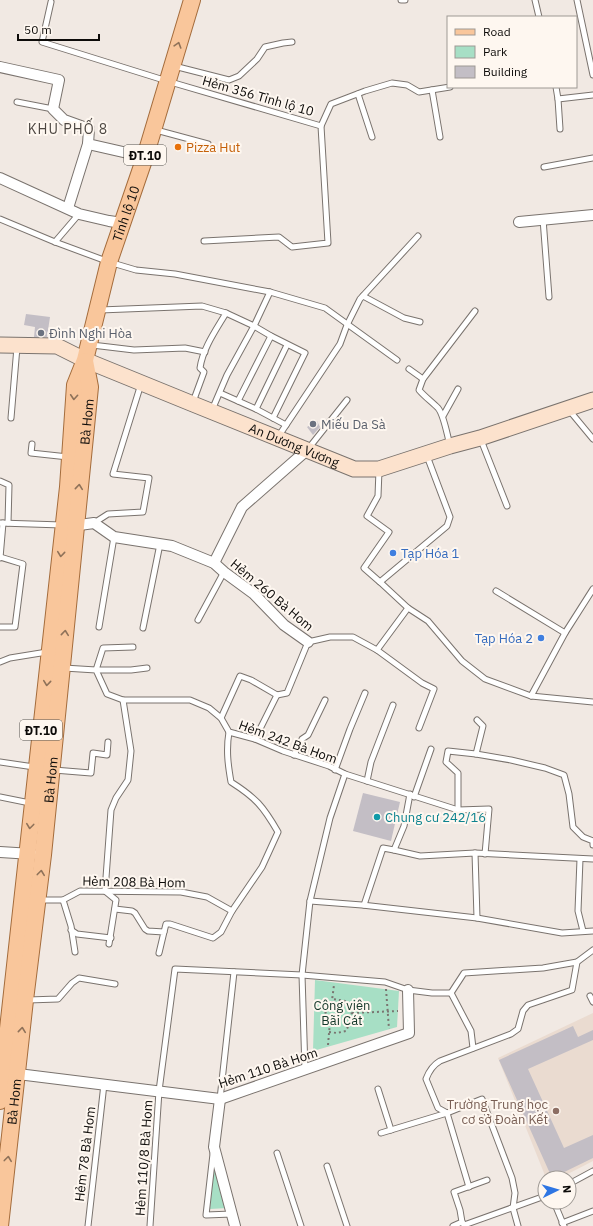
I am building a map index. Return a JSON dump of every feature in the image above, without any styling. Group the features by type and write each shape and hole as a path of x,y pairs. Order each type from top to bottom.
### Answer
{"main road":[{"name":"Tỉnh lộ 10","path":"87,352 108,262 145,157 192,0"},
{"name":"An Dương Vương","path":"0,345 57,346 87,352 141,383 212,411 281,432 307,450 354,469 380,469 450,446 480,438 593,400"},
{"name":"Bà Hom","path":"0,1092 7,1014 32,803 44,769 61,668 69,525 70,457 75,385 87,352"},
{"name":"Bà Hom","path":"0,1226 43,855 44,769 50,652 90,387 87,352"}],"street":[{"path":"0,67 59,80 53,109 64,120 89,129 88,144 68,208"},
{"path":"88,144 145,157"},
{"path":"0,178 79,214 122,223"},
{"path":"519,222 593,215"},
{"path":"214,563 242,507 307,450"},
{"path":"69,525 94,523"},
{"name":"Hẻm 260 Bà Hom","path":"94,523 114,537 172,546 214,563 254,594 284,625 308,642"},
{"path":"0,852 43,855"},
{"name":"Hẻm 110 Bà Hom","path":"18,1074 220,1099 409,1033 408,990"},
{"path":"220,1099 214,1147 235,1226"}],"lane":[{"path":"535,0 539,16"},
{"path":"577,0 593,75"},
{"name":"Hẻm 356 Tỉnh lộ 10","path":"51,2 42,42 167,82 321,126 328,243 292,247 279,237 204,241"},
{"path":"172,66 229,80 239,76 257,59 265,47 292,42"},
{"path":"321,126 331,104 392,83 407,85 419,92 447,88"},
{"path":"556,88 560,129"},
{"path":"432,90 440,137"},
{"path":"358,94 372,137"},
{"path":"558,99 593,95"},
{"path":"17,102 53,109"},
{"path":"153,129 208,144"},
{"path":"544,167 593,158"},
{"path":"56,242 79,214"},
{"path":"0,219 108,262 136,270 175,274 270,292 325,308 397,360"},
{"path":"542,219 549,297"},
{"path":"220,393 273,418 281,432 340,344 347,325 360,299 418,236"},
{"path":"212,411 227,375 254,326 270,292"},
{"path":"363,296 404,318 420,322"},
{"path":"97,310 202,306 226,313 305,353 273,418"},
{"path":"450,446 443,416 439,408 426,399 418,390 423,379 475,311"},
{"path":"193,404 204,372 200,368 205,352 226,313"},
{"path":"238,401 271,336"},
{"path":"256,409 287,345"},
{"path":"11,418 17,346"},
{"path":"87,352 185,348 205,352"},
{"path":"409,369 423,379"},
{"path":"94,523 108,514 143,512 150,478 113,474 141,383"},
{"path":"443,416 458,389"},
{"path":"307,450 347,400"},
{"path":"568,409 593,439"},
{"path":"480,438 507,506"},
{"path":"32,444 31,453 70,457"},
{"path":"380,582 447,526 450,517 426,455"},
{"path":"380,469 378,496 367,516 389,532 364,568 408,608 428,621 462,661 485,679 531,696 593,702"},
{"path":"0,481 9,485 3,523 0,557 23,564 15,627 0,627"},
{"path":"3,523 69,525"},
{"path":"99,627 114,537"},
{"path":"143,628 160,544"},
{"path":"198,620 224,572"},
{"path":"531,696 565,633 593,589"},
{"path":"496,591 565,633"},
{"path":"377,650 408,608"},
{"name":"Hẻm 260 Bà Hom","path":"308,642 330,637 353,636 377,650 422,683 434,689 419,728"},
{"path":"221,718 240,676 251,680 277,695 287,693 308,642"},
{"path":"96,670 103,648 133,647"},
{"path":"0,662 10,658 50,652"},
{"path":"61,668 96,670 131,670 147,668"},
{"name":"Hẻm 242 Bà Hom","path":"96,670 107,694 123,700 190,700 209,708 221,718 229,732 256,739 345,774 458,810"},
{"path":"336,770 350,729 365,693"},
{"path":"256,739 277,695"},
{"path":"109,944 116,900 105,891 111,810 116,798 128,780 131,751 123,700"},
{"path":"294,755 302,739 308,735 325,700"},
{"path":"367,781 372,762 393,705"},
{"path":"476,754 483,726 477,720"},
{"path":"159,953 166,924 213,938 221,932 232,911 262,868 278,832 264,808 248,793 231,782 227,747 229,732"},
{"path":"0,762 44,769 91,773 93,753 107,754 108,742"},
{"path":"394,850 404,826 412,796 431,749"},
{"path":"486,854 488,808 458,810 458,773 446,762 448,751 476,754 545,768 564,775 569,794 573,827 583,837 593,841 593,846"},
{"name":"Hẻm 242 Bà Hom","path":"305,1070 302,975 310,901 330,818 345,774"},
{"path":"0,797 32,803"},
{"path":"364,905 383,848 420,856 475,853 593,860"},
{"path":"475,853 477,918"},
{"path":"580,859 578,911 584,931"},
{"name":"Hẻm 208 Bà Hom","path":"37,900 63,900 80,891 181,892 207,897 232,911"},
{"path":"63,900 75,952"},
{"path":"310,901 364,905 477,918 562,933 593,930"},
{"path":"115,910 132,911 135,913 144,929 148,931 164,932"},
{"path":"71,930 77,934 111,938"},
{"path":"451,993 464,973 543,968 577,962 593,950"},
{"path":"469,1188 447,1113 438,1108 426,1079 429,1071 435,1064 511,1034 518,1029 523,1011 528,1005 572,990 577,962"},
{"name":"Hẻm 110/8 Bà Hom","path":"150,1226 159,1091 175,969 234,972"},
{"path":"220,1099 234,972 302,975 385,982 408,990 432,993 451,993"},
{"path":"25,1000 58,999 72,983 79,978 115,984"},
{"path":"451,993 471,1031 473,1048"},
{"path":"590,996 593,1002"},
{"name":"Hẻm 78 Bà Hom","path":"88,1226 104,1084"},
{"path":"378,1089 391,1130"},
{"path":"381,1133 447,1113 482,1099 512,1178 515,1193 513,1208 518,1226"},
{"path":"214,1147 206,1215 232,1214"},
{"path":"277,1153 301,1226"},
{"path":"327,1166 347,1226"},
{"path":"577,1180 593,1171"},
{"path":"487,1180 469,1188 454,1192 464,1225 472,1224 537,1199"},
{"path":"557,1210 563,1224 593,1211"},
{"path":"453,1226 462,1222"}],"path":[{"path":"331,1008 335,978"},
{"path":"385,982 390,1040"},
{"path":"329,1032 337,1033 346,1031 351,1020 352,1013 352,1010 345,1001 333,998"},
{"path":"330,1022 326,1020 324,1012 331,1008"},
{"path":"330,1022 334,1021 337,1014 335,1010 331,1008"},
{"path":"352,1013 408,1010"},
{"path":"328,1045 330,1022"}],"shaded area":[{"name":"Trường Trung học cơ sở Đoàn Kết","path":"593,1013 593,1161 576,1170 543,1170 498,1058"}],"green space":[{"name":"Công viên Bãi Cát","path":"315,980 399,991 397,1027 313,1051"},
{"path":"214,1162 228,1208 210,1209"}],"building":[{"name":"Đình Nghi Hòa","path":"26,314 50,317 47,337 34,337 35,327 24,325"},
{"path":"317,421 320,427 313,435 307,427"},
{"name":"Chung cư 242/16","path":"363,793 400,802 391,841 353,831"},
{"path":"573,1026 578,1037 593,1030 593,1040 528,1069 564,1148 593,1135 593,1158 568,1170 548,1170 499,1060"}],"place":[{"name":"Pizza Hut","path":"178,147"},
{"name":"Đình Nghi Hòa","path":"41,333"},
{"name":"Miếu Da Sà","path":"313,424"},
{"name":"Tạp Hóa 1","path":"393,553"},
{"name":"Tạp Hóa 2","path":"541,638"},
{"name":"Chung cư 242/16","path":"377,817"},
{"name":"Trường Trung học cơ sở Đoàn Kết","path":"556,1111"}],"district":[{"name":"KHU PHỐ 8","path":"68,129"}]}
